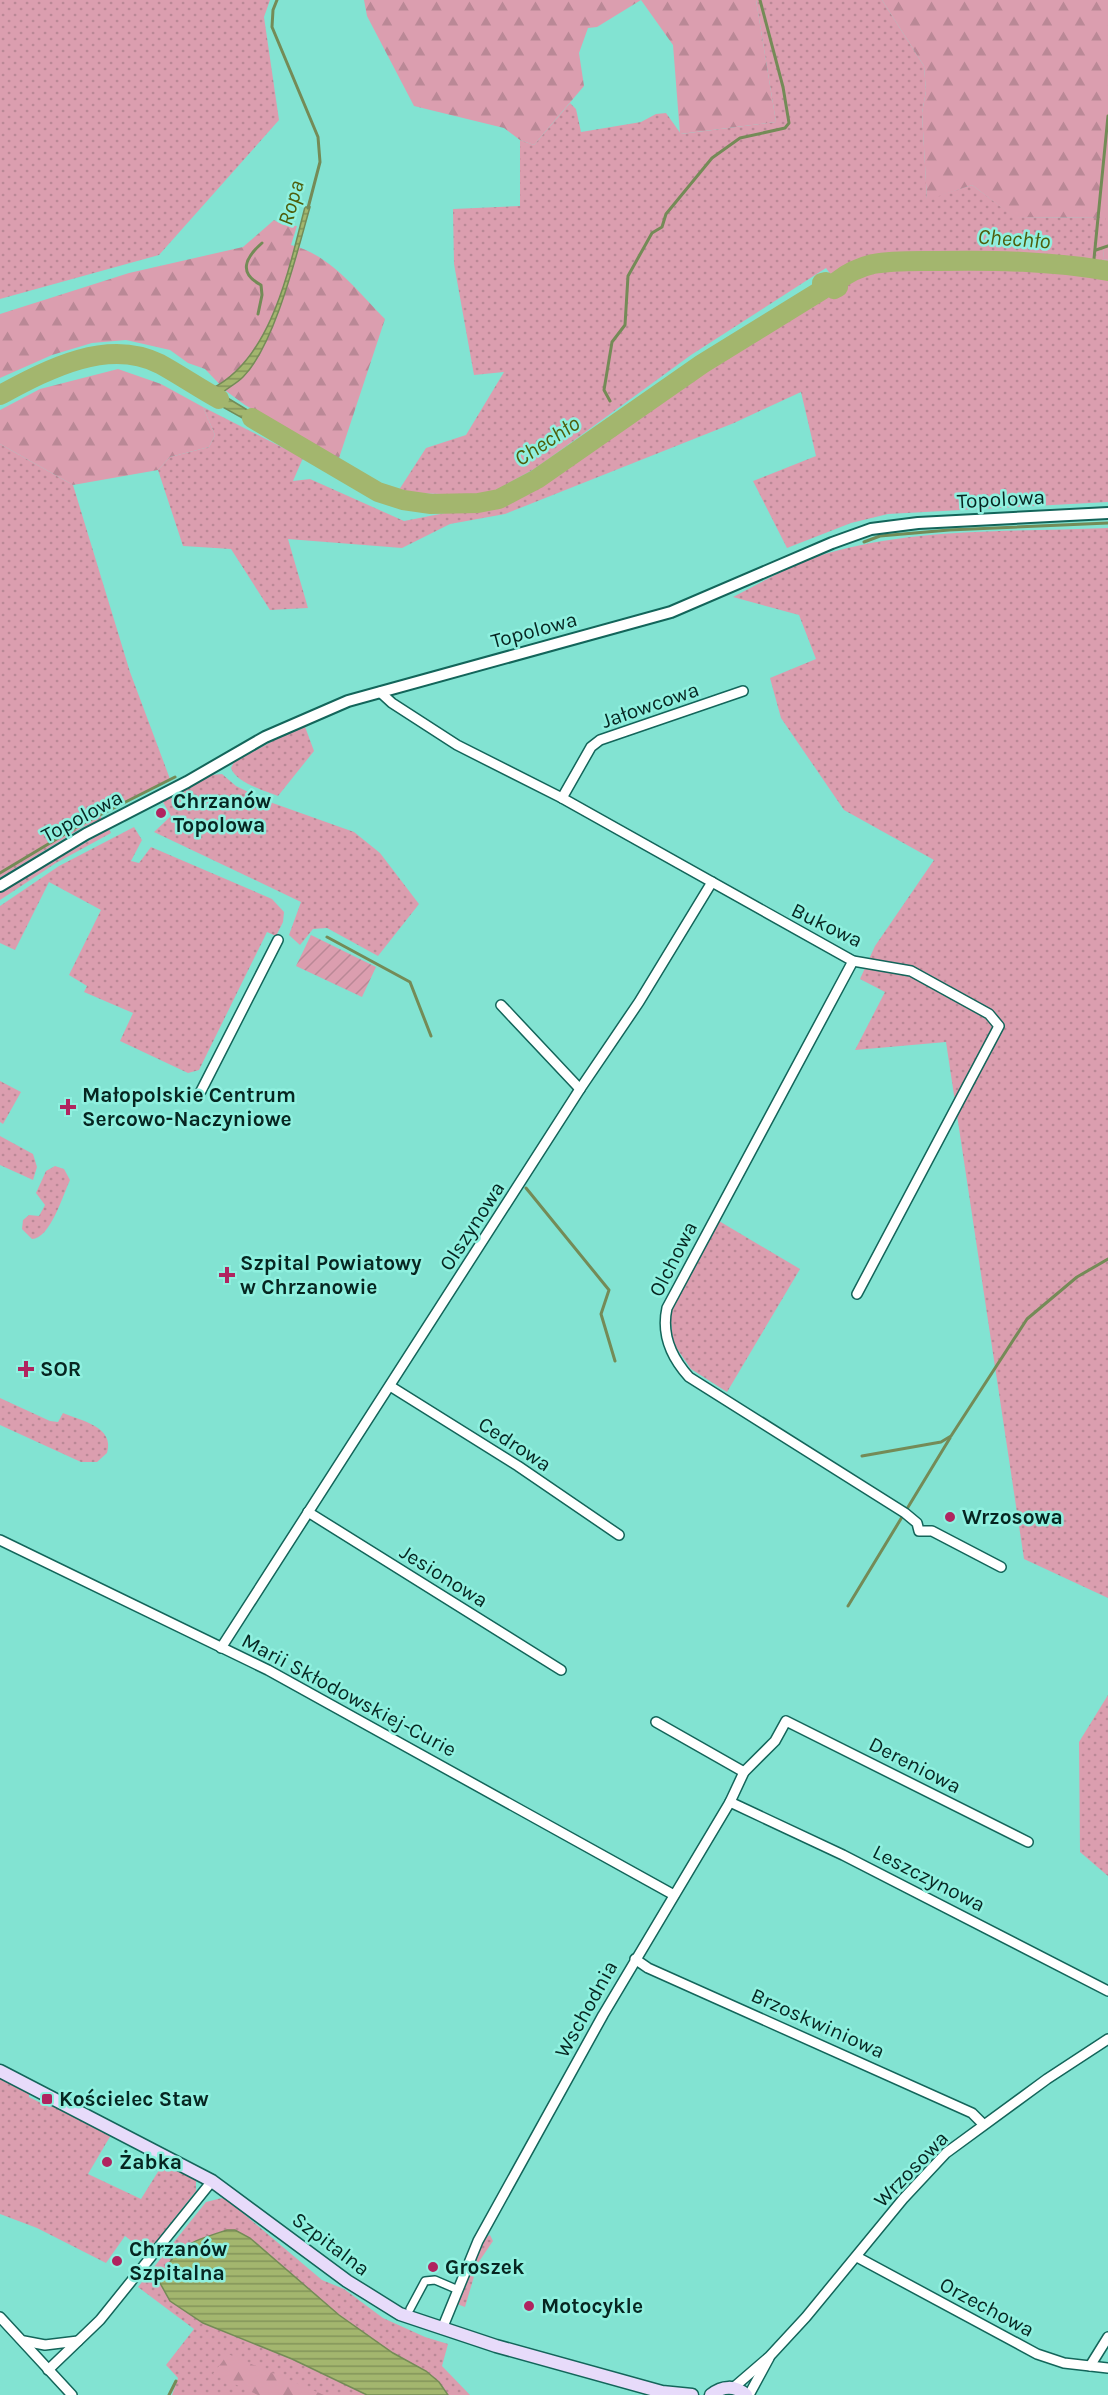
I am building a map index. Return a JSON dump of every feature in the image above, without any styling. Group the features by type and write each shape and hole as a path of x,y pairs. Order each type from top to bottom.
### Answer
{"main road":[{"name":"Szpitalna","path":"0,2071 212,2181 361,2291 400,2314 442,2330 665,2393 692,2395"},
{"path":"711,2395 720,2389 733,2388 748,2395"}],"street":[{"name":"Topolowa","path":"0,886 86,834 179,786 265,737 326,709 671,612 832,543 871,530 918,523 1108,513"},
{"name":"Jałowcowa","path":"562,798 591,747 600,740 743,691"},
{"name":"Bukowa","path":"380,692 392,703 457,745 562,798 853,961 911,971 988,1014 999,1026 857,1294"},
{"name":"Olszynowa","path":"221,1648 580,1089 639,1002 712,882"},
{"path":"201,1091 278,940"},
{"name":"Olchowa","path":"853,961 667,1308 664,1332 673,1356 689,1377 905,1513 916,1523 919,1531 932,1531 1001,1566"},
{"path":"501,1005 580,1089"},
{"name":"Cedrowa","path":"390,1386 519,1466 619,1535"},
{"name":"Jesionowa","path":"308,1512 561,1670"},
{"name":"Marii Skłodowskiej-Curie","path":"0,1540 221,1648 370,1725 674,1896"},
{"name":"Wschodnia","path":"442,2330 456,2289 478,2241 635,1959 730,1802 744,1772 775,1741 786,1721"},
{"name":"Dereniowa","path":"786,1721 1028,1842"},
{"path":"656,1722 744,1772"},
{"name":"Leszczynowa","path":"730,1802 843,1855 1108,1991"},
{"name":"Brzoskwiniowa","path":"635,1959 648,1968 972,2113 983,2124"},
{"name":"Wrzosowa","path":"733,2388 769,2357 857,2257 923,2176 946,2153 983,2124 1108,2038"},
{"path":"48,2370 100,2319 212,2181"},
{"name":"Orzechowa","path":"857,2257 1037,2354 1064,2363 1108,2368"},
{"path":"410,2309 425,2282 435,2280 456,2289"},
{"path":"1,2319 72,2395"},
{"path":"1090,2366 1108,2337"},
{"path":"24,2341 54,2345 78,2341"},
{"path":"39,2359 54,2345"},
{"name":"Wrzosowa","path":"748,2395 769,2357"}],"green space":[{"path":"0,0 270,0 264,17 279,120 159,255 0,299"},
{"path":"364,0 641,0 597,27 588,28 579,53 584,86 534,145 520,140 504,128 414,106 367,16"},
{"path":"641,0 756,0 776,122 680,134 673,45"},
{"path":"756,0 882,0 924,66 926,91 922,113 927,199 972,185 1015,217 1107,218 1103,259 1108,260 1108,270 1026,257 961,256 873,261 834,279 826,268 691,355 536,468 487,495 397,493 426,448 466,435 504,372 474,375 454,264 453,209 520,206 520,140 534,145 570,103 576,109 581,132 641,122 656,114 666,113 681,134 776,122"},
{"path":"882,0 1108,0 1108,260 1103,259 1106,218 1014,217 972,185 927,200 922,113 926,91 924,66"},
{"path":"274,220 283,225 297,226 291,245 305,250 331,266 385,319 339,458 245,405 226,391 205,369 188,363 170,350 126,340 92,343 52,355 0,378 0,314 129,273 243,247"},
{"path":"910,264 1007,264 1108,278 1108,502 888,514 851,523 787,548 753,481 816,456 801,392 734,423 505,514 450,524 402,548 288,539 308,608 270,610 231,549 183,546 158,470 170,457 209,447 215,435 203,407 303,458 293,481 310,479 404,521 507,501 543,481 695,375 854,274"},
{"path":"118,369 161,384 203,407 215,435 209,447 170,457 158,470 73,485 0,444 0,410 40,389"},
{"path":"0,444 73,485 130,672 170,779 100,814 102,819 83,827 0,878"},
{"path":"1108,528 1108,1598 1024,1559 946,1042 855,1050 885,992 860,979 875,946 934,860 844,810 781,718 770,678 816,659 799,615 733,597 801,563 859,545 965,532"},
{"path":"304,724 314,751 278,796 251,785 234,773 231,768 234,762"},
{"path":"222,774 236,786 267,801 354,832 380,853 419,904 378,956 327,928 313,929 300,945 289,935 301,902 154,832 171,816 163,802 212,775"},
{"path":"134,827 142,840 131,861 139,863 151,847 272,899 284,912 283,922 276,936 267,932 199,1070 188,1073 120,1041 133,1013 84,992 87,986 69,975 101,910 49,882 15,950 0,943 0,906 59,866"},
{"path":"109,829 111,833 56,863 0,900 0,892"},
{"path":"311,935 376,967 362,997 296,966"},
{"path":"0,1081 21,1092 3,1124 0,1122"},
{"path":"0,1136 33,1154 37,1167 33,1180 0,1165"},
{"path":"55,1166 64,1169 70,1180 60,1205 45,1232 32,1239 22,1229 23,1220 29,1215 39,1216 45,1205 36,1193 46,1171"},
{"path":"719,1221 800,1269 727,1392 691,1369 673,1343 670,1311"},
{"path":"0,1398 50,1421 58,1422 63,1413 95,1426 106,1437 107,1453 97,1462 81,1462 0,1425"},
{"path":"1108,1695 1108,1876 1080,1852 1079,1742"},
{"path":"0,2078 29,2093 29,2097 49,2107 56,2106 111,2135 88,2174 141,2199 164,2162 196,2180 196,2191 147,2253 125,2236 106,2263 37,2228 0,2214"},
{"path":"222,2198 231,2203 322,2280 344,2289 383,2318 425,2337 448,2344 442,2366 470,2395 172,2395 178,2378 166,2365 194,2329 138,2287 206,2202"},
{"path":"490,2235 493,2241 478,2263 465,2307 457,2304 475,2256"},
{"path":"228,2354 324,2395 258,2395 213,2374"}],"shaded area":[{"path":"305,207 310,207 292,272 275,321 255,362 243,377 221,394 277,428 271,434 194,391 198,383 211,389 232,375 249,356 263,334 275,310 284,283"},
{"path":"227,2230 235,2230 250,2238 339,2315 393,2353 426,2371 439,2382 448,2395 367,2395 292,2359 203,2323 170,2301 160,2283 171,2261 185,2247 194,2242"}],"waterway":[{"name":"Ropa","path":"277,0 273,10 272,27 318,137 320,162 308,208"},
{"path":"610,401 604,390 612,342 625,325 628,276 652,233 662,227 666,214 712,158 740,138 785,128 789,123 783,87 760,0"},
{"path":"1093,269 1108,116"},
{"path":"258,314 262,295 261,285 249,275 246,265 251,254 262,243"},
{"path":"1096,250 1108,246"},
{"name":"Chechło","path":"252,418 378,492 403,500 431,504 478,503 499,499 537,479 702,364 822,290 822,283 826,282 834,289 838,287 836,282 863,267 897,261 981,261 1044,263 1108,271"},
{"name":"Chechło","path":"0,395 57,367 98,355 119,354 140,357 160,364 219,399"},
{"name":"Chechło","path":"600,428 601,435"},
{"name":"Chechło","path":"599,436 600,440"},
{"path":"864,542 880,536 949,530 1108,523"},
{"path":"0,873 80,825 175,777"},
{"path":"327,937 410,982 431,1036"},
{"path":"526,1188 609,1290 601,1314 615,1361"},
{"path":"862,1456 941,1442 951,1436 1027,1319 1077,1277 1108,1259"},
{"path":"848,1606 950,1438"},
{"path":"169,2395 176,2381"}],"place":[{"name":"Chrzanów Topolowa","path":"161,813"},
{"name":"Małopolskie Centrum Sercowo-Naczyniowe","path":"68,1107"},
{"name":"Szpital Powiatowy w Chrzanowie","path":"227,1275"},
{"name":"SOR","path":"26,1369"},
{"name":"Wrzosowa","path":"950,1517"},
{"name":"Kościelec Staw","path":"47,2099"},
{"name":"Żabka","path":"107,2162"},
{"name":"Chrzanów Szpitalna","path":"117,2261"},
{"name":"Groszek","path":"433,2267"},
{"name":"Motocykle","path":"529,2306"}]}
